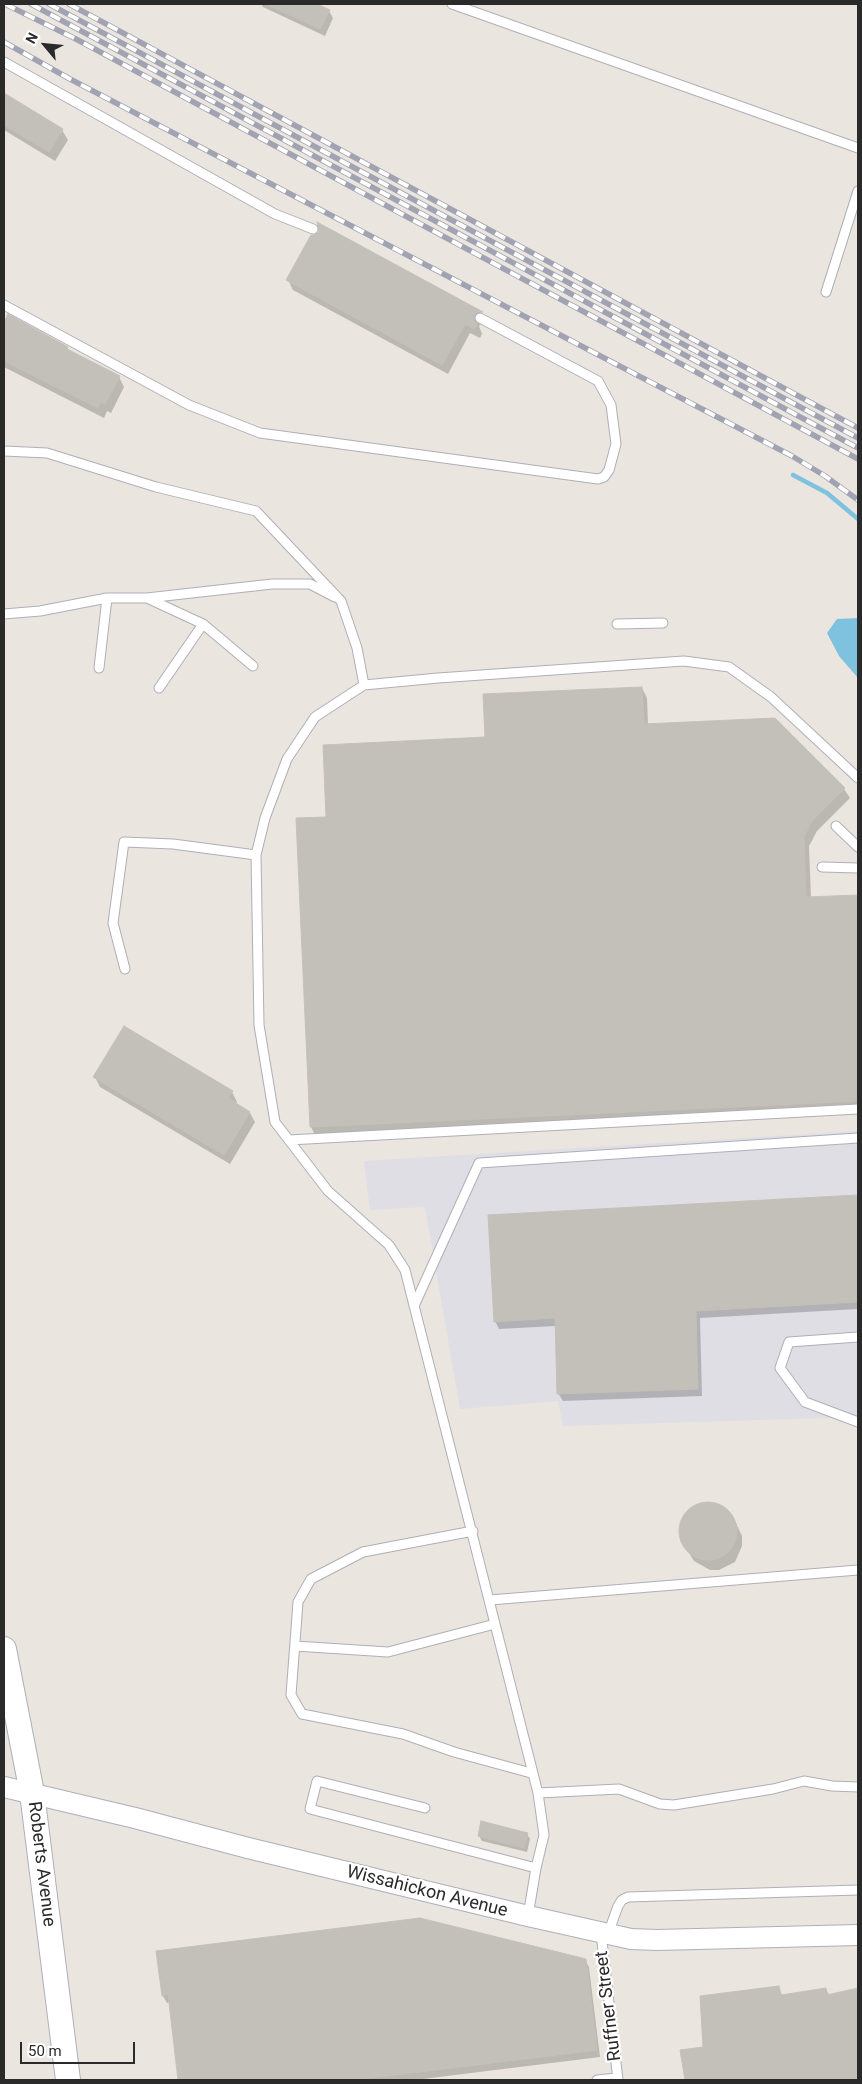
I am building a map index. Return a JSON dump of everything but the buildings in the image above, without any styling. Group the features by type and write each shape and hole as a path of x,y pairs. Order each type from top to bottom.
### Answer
{"main road":[{"name":"Roberts Avenue","path":"5,1668 32,1793 68,2080"}],"street":[{"name":"Wissahickon Avenue","path":"4,1786 528,1916 631,1939 858,1935"}],"lane":[{"path":"452,4 858,148"},
{"path":"4,62 275,214 313,229"},
{"path":"826,292 858,191"},
{"path":"4,304 189,405 260,433 598,479 604,477 609,470 616,444 611,405 598,380 480,318"},
{"path":"4,451 47,453 156,487 256,511 341,601 357,648 364,685"},
{"path":"4,614 40,611 107,598 147,598 272,584 310,584 341,601"},
{"path":"99,668 107,598"},
{"path":"147,598 202,624 254,666"},
{"path":"617,624 663,623"},
{"path":"159,688 202,624"},
{"path":"528,1916 544,1835 538,1793 531,1773 473,1531 405,1270 389,1245 328,1191 275,1122 259,1025 256,855 264,818 287,759 314,717 364,685 684,661 729,667 771,697 858,778"},
{"path":"836,826 858,847"},
{"path":"124,969 113,923 124,842 173,844 256,855"},
{"path":"822,867 858,868"},
{"path":"289,1140 858,1109"},
{"path":"414,1306 479,1163 858,1138"},
{"path":"858,1337 789,1342 780,1368 805,1402 858,1422"},
{"path":"473,1531 362,1552 311,1580 298,1602 291,1695 302,1714 403,1734 454,1752 531,1773"},
{"path":"490,1600 858,1570"},
{"path":"295,1646 388,1652 495,1624"},
{"path":"538,1793 619,1789 660,1804 674,1806 773,1789 804,1781 832,1786 858,1787"},
{"path":"425,1808 317,1782 310,1809 536,1868"},
{"path":"604,1934 618,1906 622,1900 628,1897 858,1890"},
{"name":"Ruffner Street","path":"604,1934 617,2079"},
{"path":"597,2080 617,2079"}],"shaded area":[{"path":"858,1131 858,1417 563,1426 558,1401 460,1409 425,1207 370,1210 364,1161"}],"water":[{"path":"858,618 858,678 839,656 827,633 837,619"}],"waterway":[{"path":"793,475 827,493 858,519"}],"railway":[{"path":"5,4 76,39 858,459"},
{"path":"31,4 858,448"},
{"path":"49,4 858,438"},
{"path":"69,4 858,428"},
{"path":"4,42 70,79 792,456 825,476 858,500"}]}
